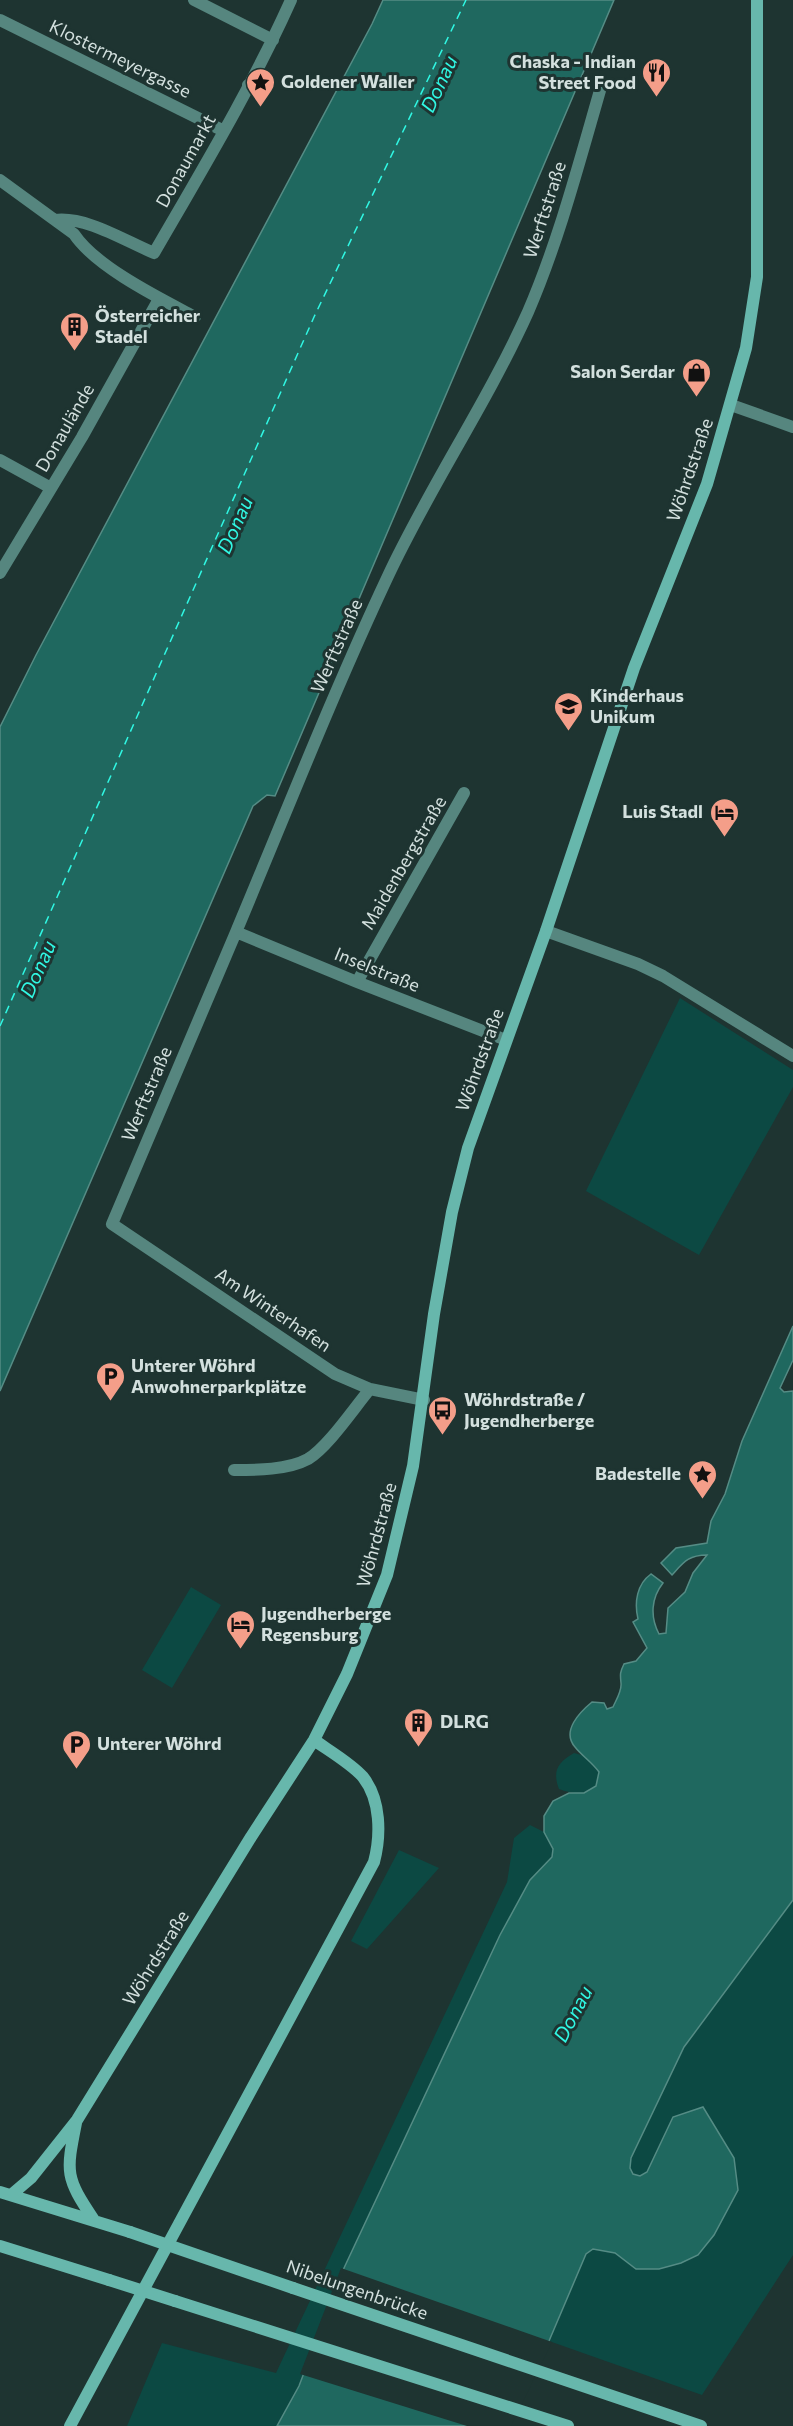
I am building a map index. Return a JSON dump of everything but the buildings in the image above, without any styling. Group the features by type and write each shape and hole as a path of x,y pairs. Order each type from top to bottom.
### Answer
{"street":[{"path":"194,0 273,40"},
{"name":"Donaumarkt","path":"54,220 67,218 81,222 154,253 224,131 273,40 291,0"},
{"name":"Wöhrdstraße","path":"77,2120 251,1837 314,1740 347,1674 387,1575 413,1466 424,1400 434,1314 452,1212 468,1148 546,931 634,668 706,484 746,348 757,277 757,0"},
{"name":"Klostermeyergasse","path":"0,20 224,131"},
{"path":"248,85 262,92"},
{"name":"Werftstraße","path":"112,1224 314,741 388,576 418,514 479,410 527,314 545,271 561,223 602,87"},
{"path":"0,180 74,234 82,246 134,283 195,318"},
{"name":"Donaulände","path":"0,573 159,299"},
{"path":"731,405 793,427"},
{"path":"0,460 51,488"},
{"name":"Maidenbergstraße","path":"357,982 464,793"},
{"path":"546,931 639,964 663,976 793,1056"},
{"name":"Inselstraße","path":"236,932 506,1040"},
{"name":"Am Winterhafen","path":"112,1224 335,1374 370,1389 424,1400"},
{"path":"234,1470 281,1466 306,1460 317,1452 370,1389"},
{"path":"70,2426 374,1862 379,1827 377,1808 370,1788 362,1775 314,1740"},
{"path":"5,2193 31,2178 77,2120"},
{"path":"77,2120 69,2158 70,2177 75,2192 94,2220"},
{"name":"Nibelungenbrücke","path":"5,2193 130,2232 701,2426"},
{"path":"0,2246 568,2426"}],"shaded area":[{"path":"680,998 793,1070 793,1087 699,1255 586,1191"},
{"path":"191,1587 221,1605 172,1688 142,1670"},
{"path":"574,1753 585,1756 599,1772 596,1786 592,1790 573,1793 559,1789 556,1772 560,1764"},
{"path":"530,1825 544,1832 553,1850 552,1857 530,1880 500,1935 344,2268 299,2386 277,2426 127,2426 162,2343 276,2373 507,1882 514,1838"},
{"path":"399,1850 439,1868 367,1949 351,1941"},
{"path":"793,1900 793,2255 702,2395 549,2341 586,2254 593,2249 615,2253 636,2269 698,2255 714,2235 738,2190 734,2158 673,2117 647,2172 640,2176 633,2174 630,2168 631,2158 684,2047"}],"water":[{"name":"Donau","path":"383,0 614,0 275,796 267,795 253,806 0,1391 0,727"},
{"name":"Donau","path":"793,1326 793,1360 780,1388 784,1392 793,1391 793,1900 684,2047 631,2158 630,2168 633,2174 640,2176 647,2172 673,2117 703,2107 734,2158 738,2190 714,2235 698,2255 681,2263 659,2269 636,2269 615,2253 593,2249 586,2254 549,2341 507,2426 277,2426 299,2386 344,2268 500,1935 530,1880 552,1857 553,1849 544,1832 544,1816 553,1801 569,1793 584,1793 596,1786 599,1772 571,1741 571,1728 582,1711 592,1702 604,1703 607,1709 613,1707 621,1689 621,1673 624,1664 636,1661 647,1648 633,1622 638,1619 636,1606 640,1588 651,1574 663,1583 654,1601 653,1614 659,1634 666,1633 668,1608 685,1592 693,1573 707,1555 690,1558 672,1575 661,1563 676,1548 707,1543 711,1521 725,1494 742,1441"}],"pier":[{"path":"341,2268 552,2342 511,2426 467,2426 300,2374"}],"ferry route":[{"path":"0,1026 314,317 466,0"}],"place":[{"name":"Chaska - Indian Street Food","path":"657,98"},
{"name":"Goldener Waller","path":"260,108"},
{"name":"Österreicher Stadel","path":"74,352"},
{"name":"Salon Serdar","path":"696,398"},
{"name":"Kinderhaus Unikum","path":"569,732"},
{"name":"Luis Stadl","path":"724,838"},
{"name":"Unterer Wöhrd Anwohnerparkplätze","path":"110,1402"},
{"name":"Wöhrdstraße / Jugendherberge","path":"443,1436"},
{"name":"Badestelle","path":"702,1500"},
{"name":"Jugendherberge Regensburg","path":"240,1650"},
{"name":"DLRG","path":"419,1748"},
{"name":"Unterer Wöhrd","path":"76,1770"}]}
